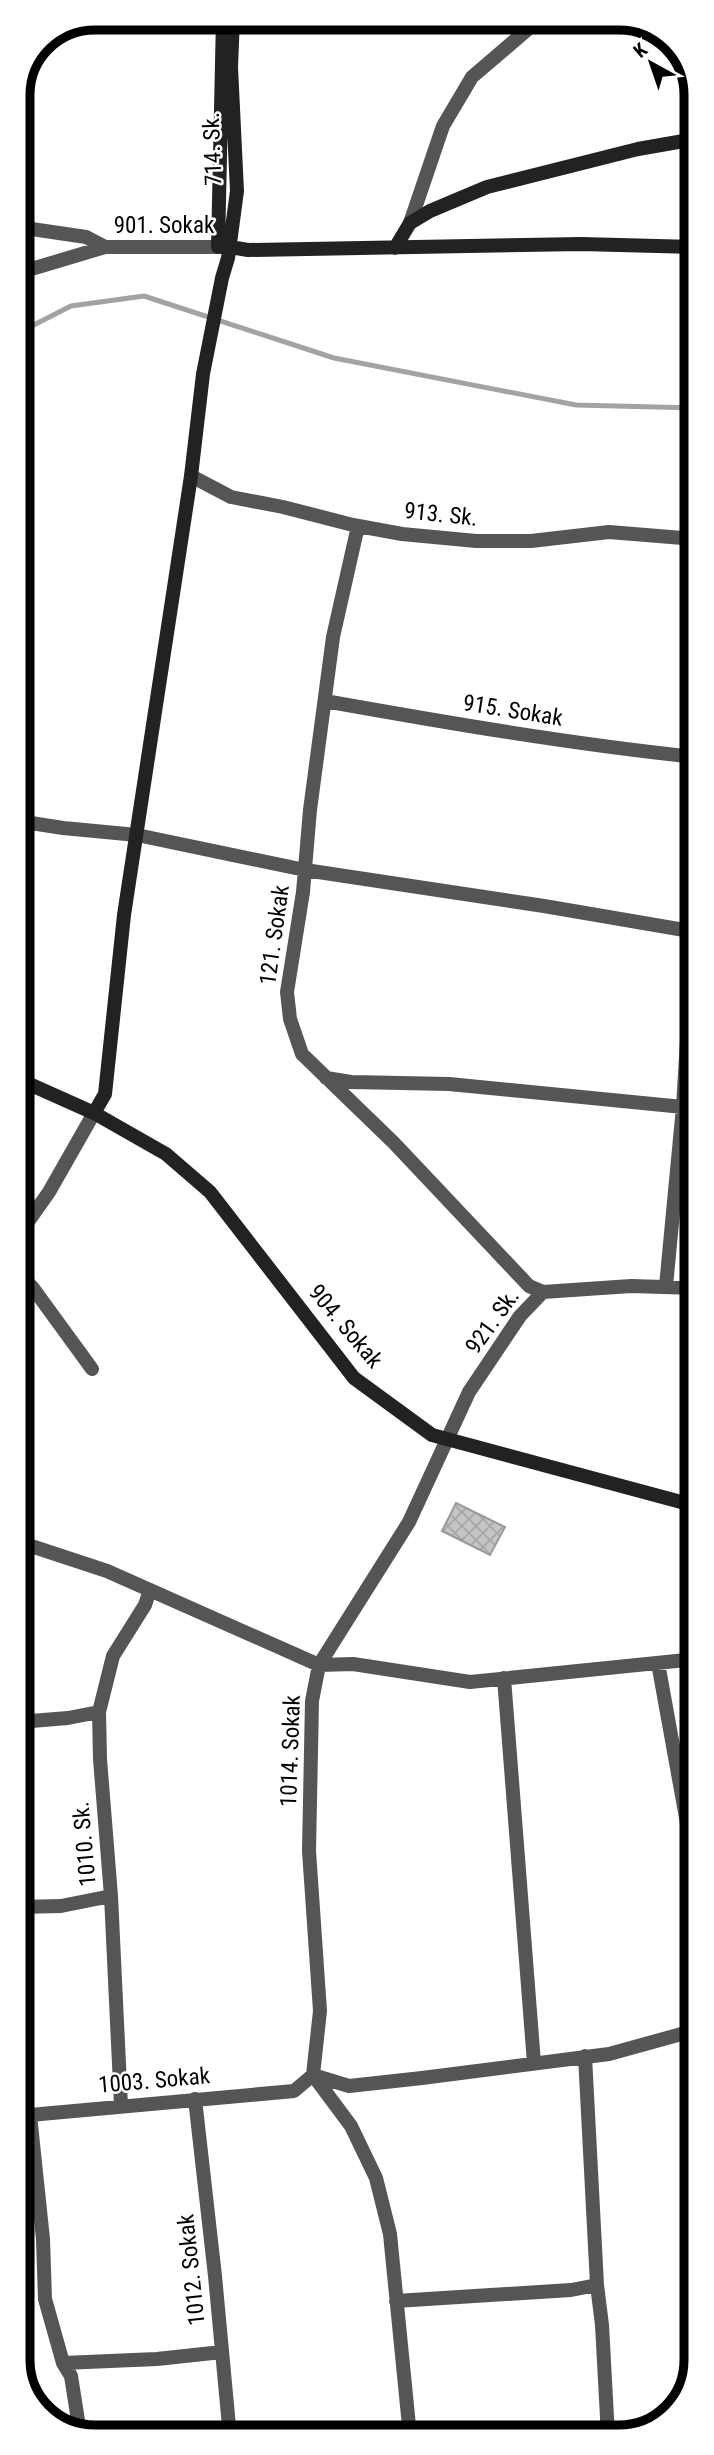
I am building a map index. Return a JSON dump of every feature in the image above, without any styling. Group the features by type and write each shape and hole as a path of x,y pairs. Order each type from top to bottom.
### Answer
{"street":[{"path":"223,30 224,247 248,250 581,244 684,247"},
{"name":"714. Sk.","path":"94,1113 105,1094 124,915 191,476 203,374 222,278 224,247 237,191 230,67 232,30"},
{"path":"396,248 410,223 443,126 472,77 527,30"},
{"path":"410,223 430,211 486,187 638,149 684,141"},
{"path":"30,229 86,237 105,247"},
{"name":"901. Sokak","path":"30,269 105,247 224,247"},
{"name":"913. Sk.","path":"191,476 231,497 402,534 476,541 531,541 610,532 684,538"},
{"name":"121. Sokak","path":"358,526 333,637 288,992 290,1019 302,1054 394,1143 529,1286 543,1292"},
{"name":"915. Sokak","path":"325,701 481,729 684,756"},
{"path":"30,823 137,835 305,870 684,930"},
{"path":"326,1078 351,1082 449,1084 683,1107"},
{"name":"904. Sokak","path":"30,1084 94,1113 166,1154 209,1192 354,1378 432,1435 684,1503"},
{"path":"666,1286 684,1090"},
{"path":"30,1219 49,1192 94,1113"},
{"path":"30,1285 92,1369"},
{"name":"921. Sk.","path":"449,1440 469,1392 520,1316 543,1292 568,1289 684,1287"},
{"name":"1014. Sokak","path":"313,2075 320,2011 309,1851 312,1701 319,1665 409,1522 449,1440"},
{"path":"30,1546 107,1571 319,1665 353,1664 470,1682 684,1661"},
{"name":"1010. Sk.","path":"121,2106 99,1712 113,1656 145,1605 150,1590"},
{"path":"658,1663 684,1807"},
{"path":"503,1678 534,2063"},
{"path":"30,1721 99,1712"},
{"path":"30,1907 61,1906 111,1896"},
{"path":"313,2075 349,2086 608,2054 684,2033"},
{"path":"585,2056 607,2425"},
{"path":"313,2075 351,2126 376,2178 390,2234 408,2425"},
{"name":"1003. Sokak","path":"30,2114 294,2091 313,2075"},
{"name":"1012. Sokak","path":"195,2099 229,2425"},
{"path":"30,2154 43,2239 45,2299 63,2363 71,2376 78,2423"},
{"path":"396,2301 571,2290 597,2285"},
{"path":"63,2363 222,2352"}],"building":[{"path":"456,1503 505,1527 490,1555 442,1531"}],"waterway":[{"path":"30,327 71,306 144,296 334,358 576,405 684,408"}]}
